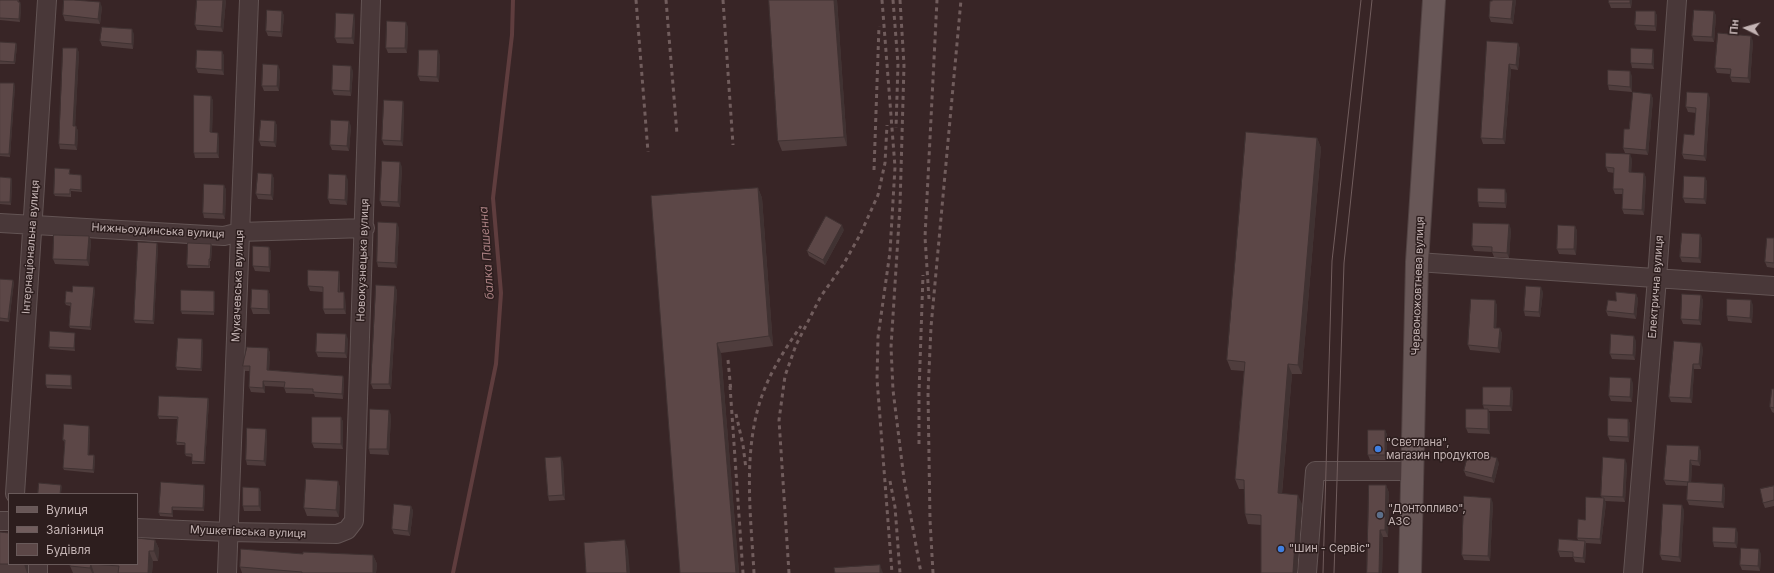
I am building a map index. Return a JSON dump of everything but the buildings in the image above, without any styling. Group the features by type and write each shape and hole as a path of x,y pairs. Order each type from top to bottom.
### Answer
{"main road":[{"name":"Червоножовтнева вулиця","path":"1410,573 1411,471 1417,262 1434,0"}],"street":[{"name":"Інтернаціональна вулиця","path":"15,493 47,0"},
{"name":"Мукачевська вулиця","path":"227,573 249,0"},
{"name":"Новокузнецька вулиця","path":"354,521 365,228 371,0"},
{"name":"Електрична вулиця","path":"1633,573 1657,278 1677,0"},
{"name":"Нижньоудинська вулиця","path":"0,222 224,236 240,232 365,228"},
{"path":"1417,262 1774,286"},
{"path":"1307,573 1315,471 1411,471"},
{"name":"Мушкетівська вулиця","path":"138,528 228,532 337,534 347,530 354,521"}],"waterway":[{"name":"балка Пашенна","path":"453,573 496,364 501,293 493,198 512,35 513,0"}],"tram line":[{"path":"1323,573 1332,261 1361,0"},
{"path":"1334,573 1344,263 1372,0"}],"railway":[{"path":"636,0 648,152"},
{"path":"666,0 677,134"},
{"path":"723,0 733,145"},
{"path":"882,0 895,167 890,252 878,337 877,379 892,573"},
{"path":"893,0 898,64 896,128"},
{"path":"900,0 904,65 900,206 891,347 893,390 904,479 921,573"},
{"path":"929,299 925,237 937,0"},
{"path":"933,573 930,520 928,393 931,327 961,0"},
{"path":"874,170 879,26"},
{"path":"789,573 779,420 785,376 796,345 821,296 843,265 860,235 878,195 885,163 887,125"},
{"path":"919,444 919,393 923,275"},
{"path":"754,573 750,512 750,472 753,432 760,400 769,378 787,346 801,326"},
{"path":"728,360 731,392"},
{"path":"730,386 743,573"},
{"path":"736,414 743,445 746,469"},
{"path":"890,481 895,507 900,573"}],"place":[{"name":"\"Светлана\", магазин продуктов","path":"1378,449"},
{"name":"\"Донтопливо\", АЗС","path":"1380,515"},
{"name":"\"Шин - Сервіс\"","path":"1281,549"}]}
